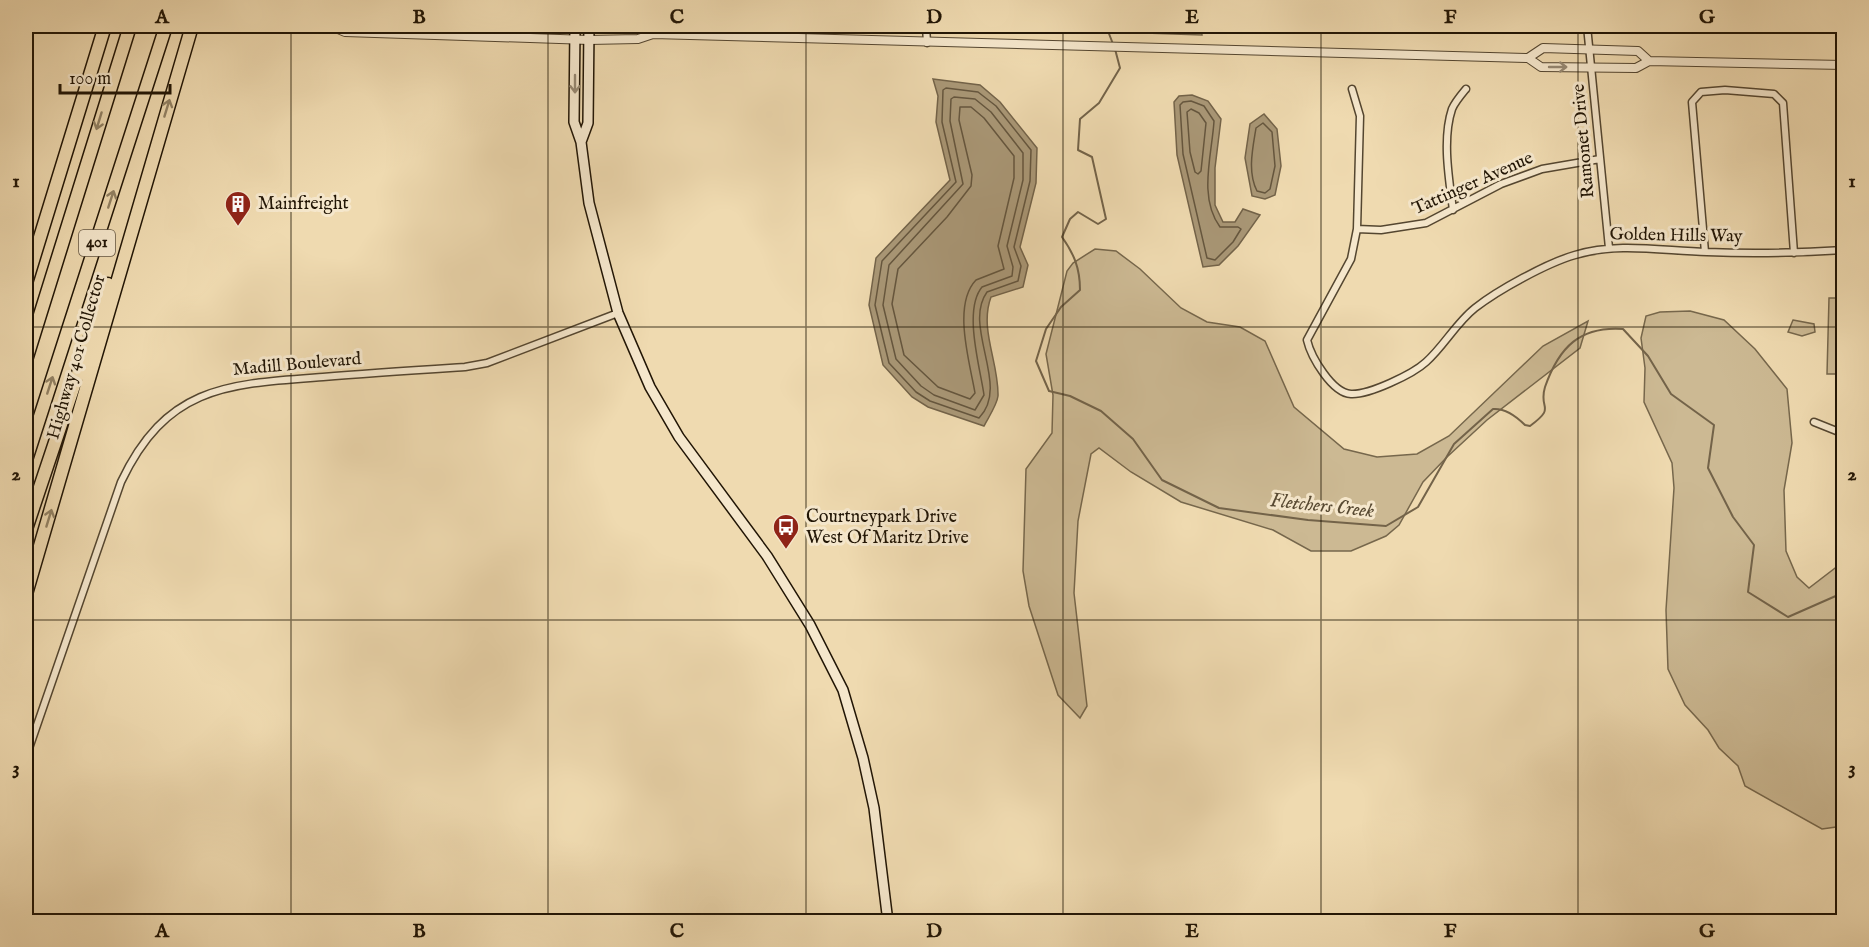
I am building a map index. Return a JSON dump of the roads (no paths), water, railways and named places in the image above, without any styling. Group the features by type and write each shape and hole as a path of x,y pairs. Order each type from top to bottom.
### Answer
{"highway":[{"path":"26,283 105,26"},
{"name":"401","path":"26,360 130,26"},
{"name":"401","path":"26,460 166,26"},
{"name":"Highway 401 Collector","path":"26,594 192,26"},
{"path":"26,529 144,184"}],"main road":[{"path":"575,26 574,122 581,142 589,203 618,313 650,387 679,437 767,556 810,625 843,690 863,758 874,808 888,921"},
{"path":"581,142 588,123 589,26"}],"street":[{"path":"285,26 331,26 345,32 575,40 638,39 653,34 1528,58 1541,67 1636,68 1649,61 1844,65"},
{"path":"555,26 639,27 653,34"},
{"path":"926,26 927,43"},
{"name":"Ramonet Drive","path":"1587,26 1609,248"},
{"path":"1528,58 1543,48 1590,49 1638,51 1649,61"},
{"name":"Golden Hills Way","path":"1352,89 1360,116 1357,229 1351,259 1307,340 1310,353 1336,387 1349,394 1359,394 1389,383 1425,364 1474,309 1506,287 1575,255 1609,248 1794,253 1844,250"},
{"path":"1453,210 1449,175 1448,128 1453,107 1466,89"},
{"path":"1705,252 1692,102 1701,92 1725,90 1774,94 1783,103 1794,253"},
{"name":"Tattinger Avenue","path":"1357,229 1407,228 1426,223 1501,184 1542,169 1600,159"},
{"name":"Madill Boulevard","path":"26,757 121,482 138,451 174,413 204,395 244,382 465,367 487,363 618,313"},
{"path":"1814,422 1844,434"}],"water":[{"path":"933,79 980,85 1000,102 1037,148 1036,183 1020,247 1028,265 1023,287 991,297 988,309 988,334 996,371 998,396 984,426 928,407 912,397 883,365 869,305 876,258 950,180 936,122 938,96"},
{"path":"1192,95 1208,101 1221,119 1215,168 1215,205 1223,222 1235,222 1243,209 1260,215 1238,246 1219,265 1203,267 1177,155 1174,102 1179,96"},
{"path":"1264,114 1277,129 1281,166 1275,195 1265,199 1252,196 1245,158 1250,124"}],"waterway":[{"name":"Fletchers Creek","path":"1106,26 1113,44"},
{"name":"Fletchers Creek","path":"1115,49 1120,68 1099,103 1080,119 1078,150 1092,157 1106,219 1098,224 1078,212 1070,219 1062,237 1076,262 1080,290 1061,307 1046,329 1036,361 1049,391 1070,396 1101,411 1133,439 1162,480 1219,508 1308,520 1386,526 1418,507 1454,444 1493,409 1515,416 1525,425 1530,426 1538,420 1545,411 1543,394 1551,373 1564,350 1573,342 1595,331 1623,329 1648,356 1671,394 1714,425 1708,468 1733,517 1754,545 1748,592 1788,617 1838,595 1844,589"}],"place":[{"name":"Mainfreight","path":"238,227"},
{"name":"Courtneypark Drive West Of Maritz Drive","path":"786,550"}]}
